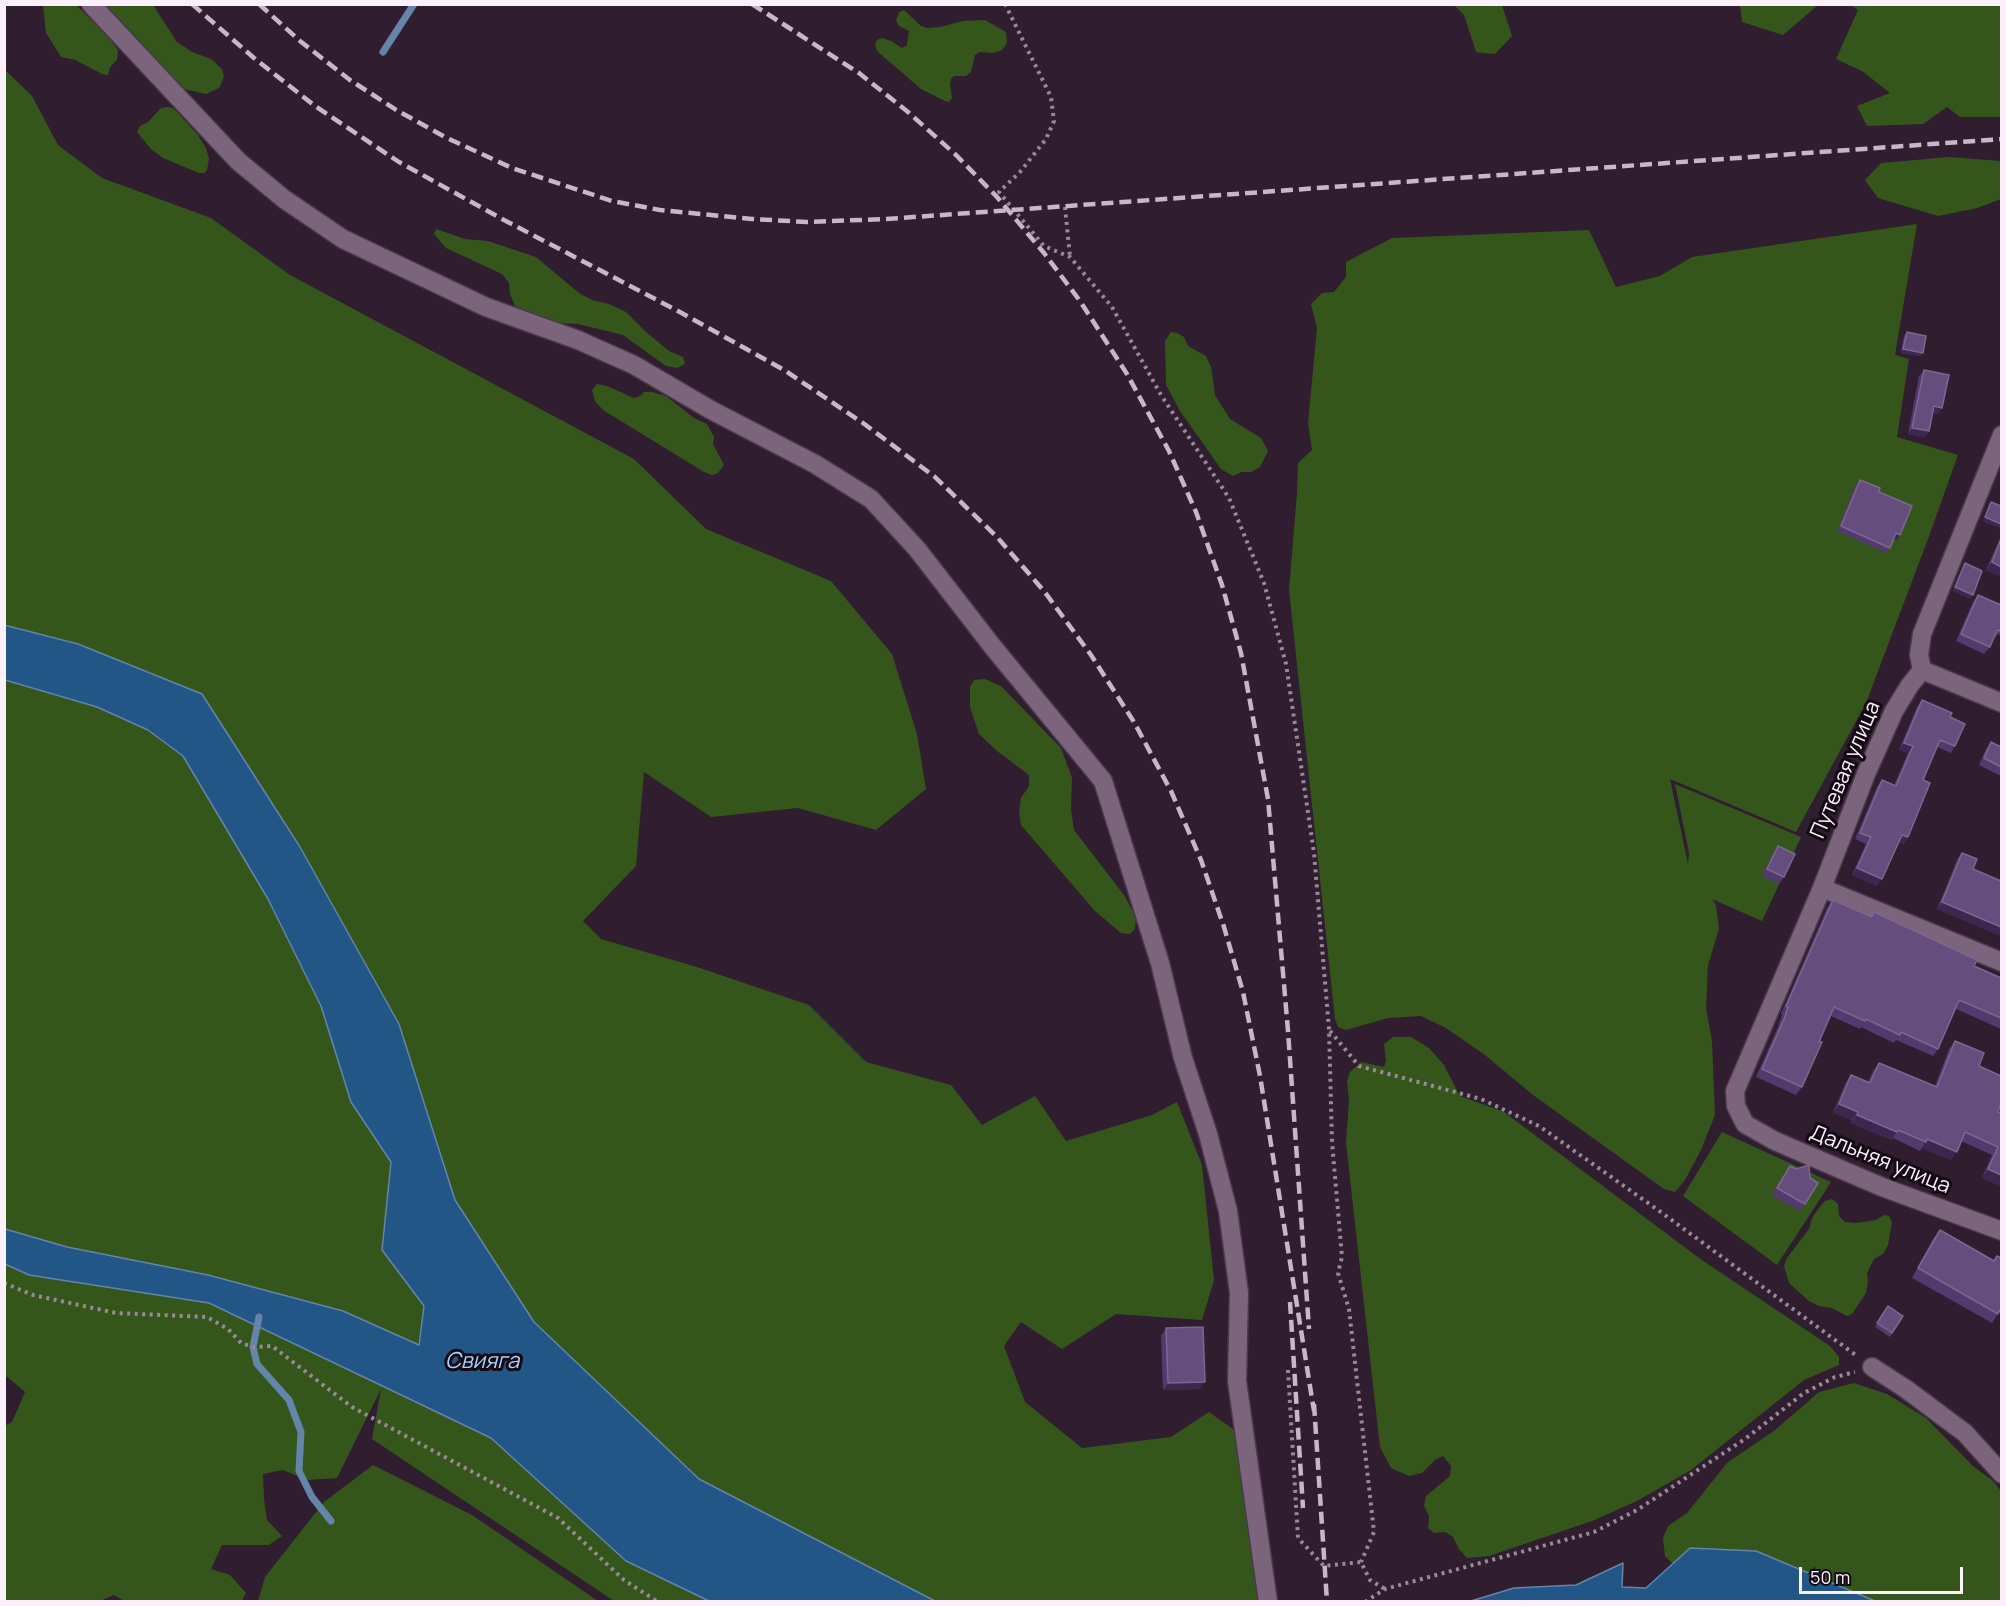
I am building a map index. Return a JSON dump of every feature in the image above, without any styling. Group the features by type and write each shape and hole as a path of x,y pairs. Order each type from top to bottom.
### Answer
{"street":[{"path":"91,4 238,161 284,199 343,239 486,307 578,340 634,365 711,410 816,464 871,499 917,549 993,647 1103,781 1160,963 1183,1058 1208,1134 1228,1211 1239,1293 1237,1381 1268,1602"},
{"path":"2001,435 1922,634 1919,655 1922,670 2001,703"},
{"name":"Путевая улица","path":"1745,1124 1736,1107 1735,1091 1822,888 1866,774 1894,711 1922,670"},
{"path":"1822,888 2001,962"},
{"name":"Дальняя улица","path":"1745,1124 1774,1141 1814,1158 2001,1231"},
{"path":"1872,1367 1965,1433 2001,1474"}],"path":[{"path":"1005,4 1051,97 1054,121 1046,139 1020,172 999,192 1044,246 1070,257 1112,307 1161,395 1229,498 1264,583 1286,664 1314,853 1329,1029 1332,1142 1342,1257 1338,1273 1349,1309 1374,1532 1361,1562 1370,1580 1384,1589"},
{"path":"1065,207 1070,257"},
{"path":"1329,1029 1359,1066 1481,1099 1539,1126 1872,1367"},
{"path":"4,1283 33,1296 116,1313 207,1317 228,1329 241,1343 253,1347 272,1346 352,1407 558,1518 624,1580 658,1602"},
{"path":"1365,1602 1384,1589 1594,1532 1637,1510 1745,1439 1804,1394 1835,1377 1872,1367"},
{"path":"1288,1370 1298,1538 1324,1566 1361,1562"}],"green space":[{"path":"1740,4 1818,5 1783,35 1742,22"},
{"path":"43,5 76,5 106,34 118,50 117,60 110,67 108,75 75,60 61,57 46,33"},
{"path":"106,5 153,5 177,42 192,52 211,59 222,69 224,77 219,88 206,94 184,89"},
{"path":"1454,5 1502,5 1512,36 1495,54 1476,52 1464,15"},
{"path":"1851,5 2001,5 2001,117 1960,117 1947,107 1923,124 1867,126 1857,106 1890,93 1862,71 1836,59 1858,10"},
{"path":"904,10 921,26 927,28 963,21 985,20 1006,32 1007,43 1002,50 993,53 980,52 975,55 971,72 966,76 954,76 951,79 952,98 949,102 945,101 921,89 877,51 875,44 882,38 902,48 907,45 909,31 899,26 896,21 899,12"},
{"path":"4,69 32,96 58,145 102,178 211,218 290,275 634,459 706,529 831,581 892,654 917,734 926,789 876,830 798,808 711,817 644,772 636,866 583,921 601,939 697,967 809,1005 866,1062 951,1085 982,1125 1035,1096 1066,1141 1152,1115 1177,1102 1202,1165 1214,1280 1202,1320 1116,1314 1062,1349 1021,1322 1004,1346 1025,1402 1082,1448 1171,1437 1209,1412 1237,1432 1269,1601 935,1601 699,1479 534,1322 455,1200 399,1024 300,847 202,694 79,644 5,625"},
{"path":"161,108 173,108 179,114 198,135 206,148 209,159 207,170 204,173 163,158 151,149 137,132 140,126 148,122"},
{"path":"1949,157 2001,161 2001,199 1977,208 1938,216 1878,198 1865,180 1881,163"},
{"path":"1917,224 1895,355 1909,359 1897,437 1958,455 1866,703 1796,832 1670,779 1688,864 1689,853 1675,784 1801,837 1762,921 1712,899 1716,905 1719,929 1708,965 1706,1008 1712,1041 1715,1115 1701,1150 1685,1180 1675,1192 1664,1189 1533,1095 1485,1055 1446,1028 1421,1016 1388,1018 1346,1030 1338,1027 1335,1019 1289,590 1298,463 1312,450 1308,423 1317,328 1311,304 1322,293 1334,292 1346,277 1346,262 1392,238 1589,230 1616,287 1660,276 1692,257"},
{"path":"436,229 465,239 488,241 536,257 579,293 626,312 669,351 683,357 685,364 677,368 666,366 623,335 578,324 555,323 528,315 515,306 510,294 509,283 502,274 446,248 434,234"},
{"path":"1171,332 1184,337 1188,346 1206,356 1211,367 1215,395 1230,419 1261,438 1268,451 1260,467 1251,472 1241,472 1233,476 1221,469 1180,411 1166,385 1165,341"},
{"path":"597,384 634,398 644,392 666,396 694,418 707,424 714,437 713,444 724,465 718,473 712,475 704,472 603,410 595,401 592,390"},
{"path":"985,679 1001,686 1061,748 1072,778 1071,809 1074,830 1124,895 1136,917 1135,929 1130,934 1121,933 1095,911 1021,825 1019,812 1021,798 1029,786 1029,775 979,734 970,707 970,687 974,680"},
{"path":"4,680 97,707 148,730 183,756 268,899 321,1006 351,1102 391,1162 382,1250 424,1306 418,1346 343,1311 67,1247 5,1229"},
{"path":"1393,1037 1411,1037 1429,1048 1444,1065 1460,1096 1504,1112 1699,1258 1830,1346 1839,1357 1839,1365 1804,1380 1691,1470 1637,1501 1592,1521 1489,1556 1467,1558 1453,1537 1445,1532 1434,1533 1428,1528 1429,1516 1424,1506 1426,1496 1450,1476 1451,1466 1443,1456 1435,1460 1422,1473 1409,1476 1391,1468 1380,1447 1346,1143 1349,1100 1347,1081 1350,1072 1361,1062 1384,1067 1386,1061 1384,1044"},
{"path":"1722,1132 1831,1182 1777,1265 1683,1196"},
{"path":"1832,1199 1838,1204 1839,1216 1845,1222 1876,1220 1884,1215 1889,1216 1892,1222 1888,1245 1883,1254 1874,1259 1867,1273 1866,1293 1852,1314 1847,1316 1832,1308 1819,1306 1809,1301 1789,1283 1784,1266 1787,1258 1809,1229 1812,1218 1819,1208 1825,1201"},
{"path":"5,1264 29,1275 209,1303 491,1438 626,1561 709,1601 614,1601 372,1439 381,1389 337,1478 307,1480 283,1470 263,1474 267,1520 282,1536 269,1545 222,1545 211,1569 230,1575 246,1593 242,1601 126,1602 114,1595 100,1601 5,1601 4,1426 12,1422 25,1392 5,1375"},
{"path":"1854,1383 1887,1394 1926,1418 2001,1491 2001,1601 1860,1601 1678,1569 1665,1556 1663,1538 1668,1526 1687,1513 1727,1463 1775,1430 1819,1392"},
{"path":"373,1465 472,1515 598,1601 258,1601 265,1577 324,1502"}],"water":[{"name":"Свияга","path":"4,625 78,644 202,694 300,847 399,1024 455,1200 534,1322 699,1479 935,1601 709,1601 626,1561 491,1438 209,1303 29,1275 5,1264 5,1229 67,1247 208,1275 343,1311 419,1345 424,1306 382,1250 391,1162 351,1102 321,1006 268,899 183,756 148,730 97,707 5,680"},
{"path":"1690,1548 1756,1551 1875,1601 1471,1601 1514,1588 1576,1585 1623,1563 1622,1587 1646,1588"}],"building":[{"path":"1907,332 1926,336 1923,353 1903,349"},
{"path":"1924,370 1949,375 1942,408 1934,406 1929,431 1912,428"},
{"path":"1860,480 1880,488 1879,492 1912,506 1900,535 1896,533 1890,548 1841,526"},
{"path":"1991,502 2001,506 2001,524 1985,517"},
{"path":"2001,539 2001,567 1992,562"},
{"path":"1965,563 1982,571 1973,595 1955,587"},
{"path":"1978,595 2001,605 2001,628 2000,631 1997,630 1990,647 1961,634"},
{"path":"1922,700 1952,713 1950,717 1965,724 1955,746 1940,740 1923,780 1930,783 1908,837 1902,835 1882,879 1857,868 1871,837 1860,833 1882,780 1896,786 1913,746 1904,743"},
{"path":"1991,742 2001,747 2001,767 1984,758"},
{"path":"1778,846 1795,854 1784,877 1767,869"},
{"path":"1962,853 1977,859 1973,869 2001,881 2001,927 1942,902"},
{"path":"1833,900 1872,917 1874,912 1977,960 1974,966 2001,978 2001,1018 1959,1000 1938,1049 1901,1032 1900,1035 1834,1007 1819,1042 1822,1042 1802,1087 1762,1069 1784,1019 1788,1007 1786,1006"},
{"path":"1955,1041 1984,1053 1979,1066 2001,1076 2001,1103 1998,1112 2001,1113 2001,1175 1988,1169 1998,1147 1965,1132 1957,1152 1927,1139 1926,1142 1898,1130 1897,1132 1857,1115 1858,1112 1839,1104 1851,1075 1870,1083 1879,1063 1937,1087"},
{"path":"1809,1165 1810,1178 1818,1183 1805,1204 1777,1188 1790,1166 1796,1169"},
{"path":"1940,1230 1994,1261 1997,1256 2001,1258 2001,1308 1998,1314 1918,1268"},
{"path":"1888,1306 1903,1316 1892,1333 1877,1323"},
{"path":"1203,1327 1205,1382 1168,1383 1166,1328"}],"waterway":[{"path":"383,52 414,4"},
{"path":"259,1317 253,1347 257,1364 289,1400 301,1432 299,1471 312,1497 331,1521"}],"railway":[{"path":"192,4 254,58 315,106 399,162 784,370 863,423 935,477 997,537 1044,591 1091,655 1134,722 1171,791 1201,860 1224,927 1243,992 1260,1076 1314,1411"},
{"path":"259,4 300,41 350,80 398,111 447,138 512,168 612,201 660,210 752,219 807,222 886,219 2002,139"},
{"path":"752,4 859,73 908,112 956,155 997,197 1044,253 1080,301 1127,374 1169,451 1196,512 1222,585 1241,653 1268,799 1288,1031 1309,1329"},
{"path":"1290,1302 1303,1508"},
{"path":"1314,1404 1327,1602"}]}
